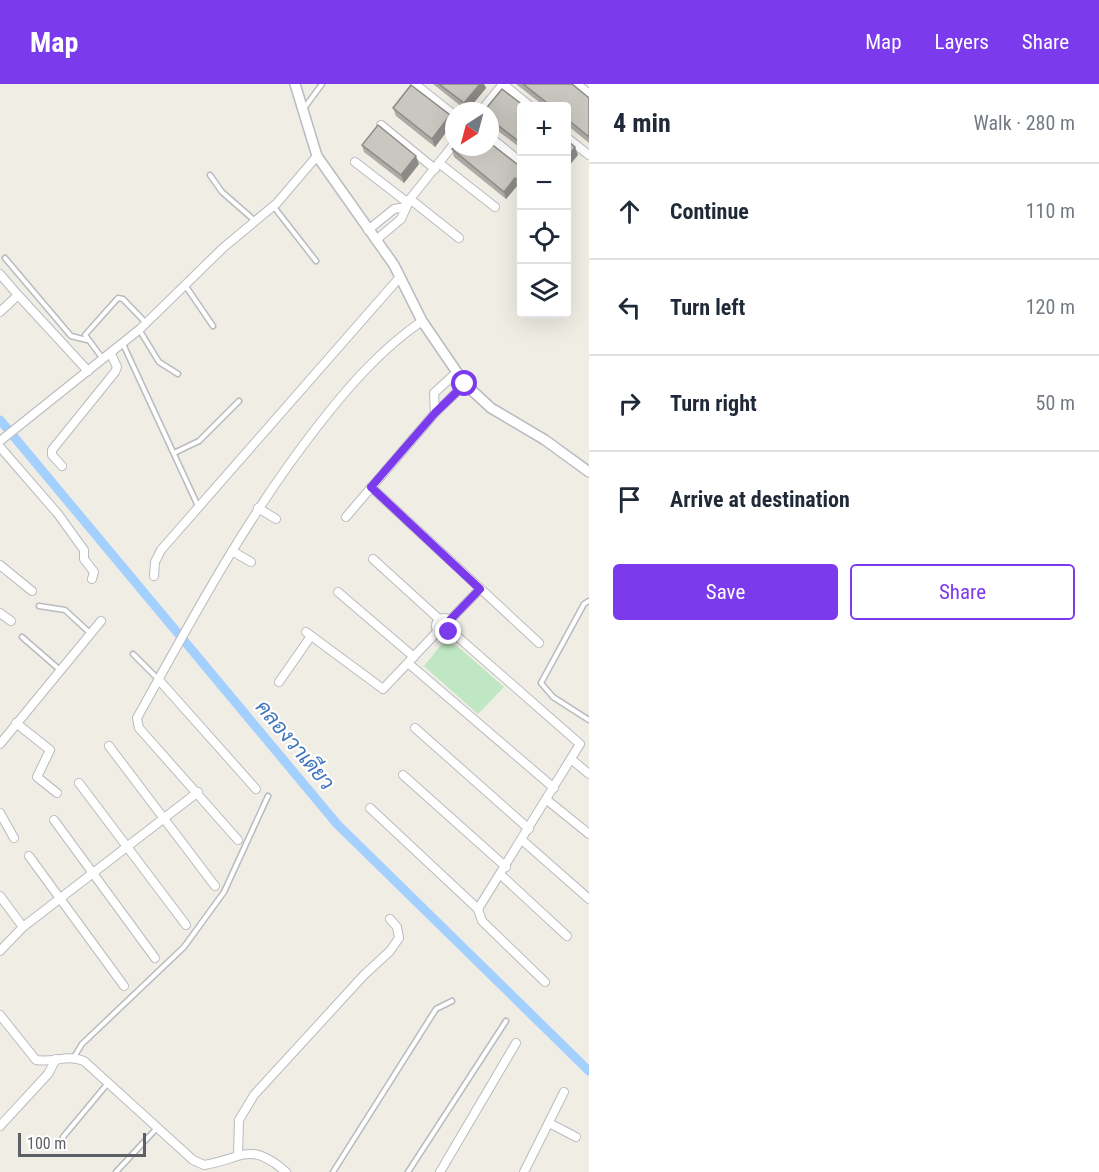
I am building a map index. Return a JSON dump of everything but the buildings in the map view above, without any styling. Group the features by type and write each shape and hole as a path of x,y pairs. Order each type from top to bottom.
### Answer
{"street":[{"path":"295,84 317,156 400,277 422,321 456,373 491,408 545,440 589,472"},
{"path":"415,84 445,108"},
{"path":"577,84 589,94"},
{"path":"487,102 499,85 524,102"},
{"path":"381,125 495,207"},
{"path":"571,140 589,155"},
{"path":"499,144 517,159"},
{"path":"92,579 94,572 84,559 84,550 1,443 13,429 111,354 143,326 254,220 273,206 317,156"},
{"path":"376,240 401,219 408,203 445,156"},
{"path":"355,162 408,203 459,238"},
{"path":"368,230 394,209 408,203"},
{"path":"0,274 88,372"},
{"path":"153,576 155,561 161,550 400,277"},
{"path":"0,312 18,295"},
{"path":"238,840 198,792 139,728 137,718 159,680 170,655 232,550 258,508 302,446 356,378 390,343 422,321"},
{"path":"62,466 52,455 52,450 115,372 117,367 111,354"},
{"path":"435,413 434,393 456,373"},
{"path":"346,518 435,413 465,384"},
{"path":"371,487 539,643"},
{"path":"258,508 276,519"},
{"path":"232,550 250,562"},
{"path":"373,559 439,619"},
{"path":"0,565 32,591"},
{"path":"478,909 580,744 451,631 450,620 480,589"},
{"path":"338,592 554,788"},
{"path":"0,613 11,621"},
{"path":"439,619 450,620"},
{"path":"439,619 436,626 438,631 444,634 451,631"},
{"path":"0,744 101,621"},
{"path":"279,682 309,634 383,689 438,631"},
{"path":"159,680 256,789"},
{"path":"16,723 50,750 37,777 57,793"},
{"path":"415,728 529,829"},
{"path":"109,746 215,886"},
{"path":"571,759 589,774"},
{"path":"403,775 567,936"},
{"path":"79,783 186,925"},
{"path":"0,951 24,927 198,792"},
{"path":"547,800 589,834"},
{"path":"370,808 478,909 482,921 545,982"},
{"path":"0,813 14,838"},
{"path":"54,820 155,958"},
{"path":"522,840 589,899"},
{"path":"29,856 124,986"},
{"path":"0,896 24,927"},
{"path":"238,1154 238,1120 255,1095 364,975 390,951 399,938 397,927 390,919"},
{"path":"0,1015 36,1060 74,1057 84,1061 156,1129 193,1160 204,1165 238,1154 259,1154 286,1172"},
{"path":"440,1172 516,1043"},
{"path":"0,1126 48,1074 56,1059"},
{"path":"524,1172 564,1092"},
{"path":"549,1124 576,1137"}],"lane":[{"path":"303,110 322,84"},
{"path":"210,175 222,192 254,220"},
{"path":"273,206 316,261"},
{"path":"5,258 71,336 87,340"},
{"path":"185,285 213,326"},
{"path":"103,359 87,340 86,332 118,298 123,299 143,326 159,362 178,374"},
{"path":"123,344 199,507"},
{"path":"174,453 200,441 239,401"},
{"path":"589,601 584,604 541,683 553,697 589,720"},
{"path":"39,606 65,610 91,634"},
{"path":"22,637 60,671"},
{"path":"133,654 159,680"},
{"path":"74,1057 82,1044 184,947 224,892 268,796"},
{"path":"333,1172 436,1009 452,1001"},
{"path":"408,1172 506,1021"},
{"path":"63,1137 108,1083"},
{"path":"116,1172 156,1129"}],"green space":[{"path":"447,643 456,645 504,687 478,714 424,666 441,645"}],"waterway":[{"name":"คลองวาเดียว","path":"0,420 337,824 589,1071"}],"route":[{"path":"449,632 452,629 450,620 480,589 371,487 435,413 465,384"}]}
